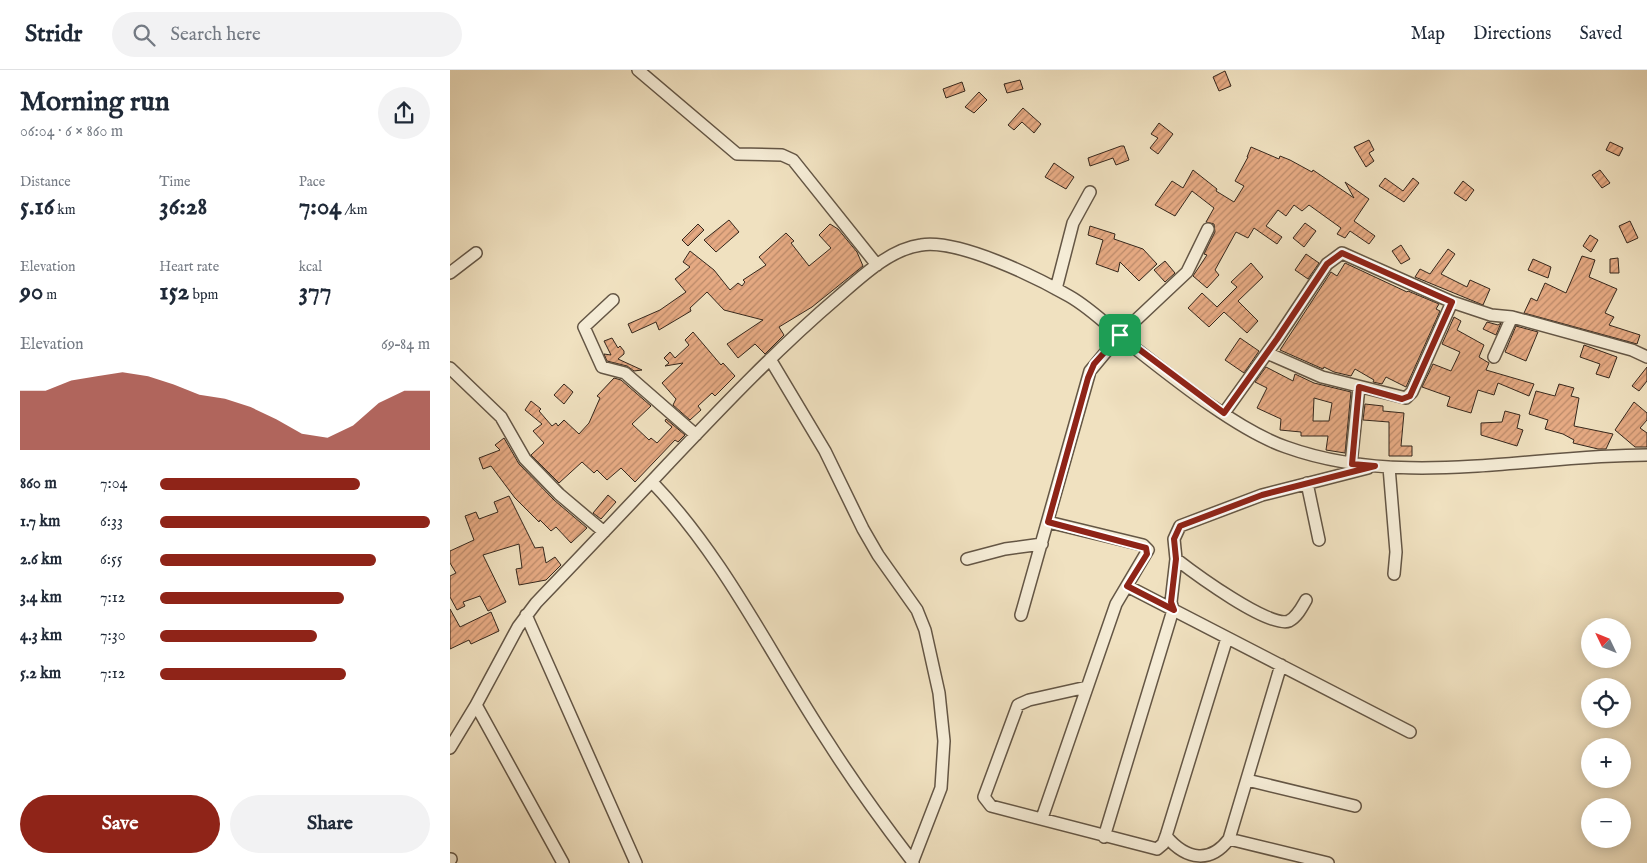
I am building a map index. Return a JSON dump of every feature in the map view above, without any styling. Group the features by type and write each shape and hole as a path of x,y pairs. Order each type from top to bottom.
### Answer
{"street":[{"path":"638,70 737,154 782,155 793,160 877,265"},
{"path":"1056,289 1073,223 1090,192"},
{"path":"1021,615 1088,378 1094,364 1120,335 1187,272 1208,229"},
{"path":"450,748 526,615 696,435 797,332 877,265 906,249 921,245 953,246 1031,276 1073,298 1224,413 1249,429 1284,447 1352,464 1388,467 1486,466 1647,455"},
{"path":"450,273 476,253"},
{"path":"1224,413 1267,354 1327,264 1342,253 1452,302 1490,316 1512,318 1632,350 1647,357"},
{"path":"613,300 584,327 602,367 625,373 696,435"},
{"path":"1267,354 1322,377 1402,399 1410,396 1452,302"},
{"path":"1494,357 1512,318"},
{"path":"770,359 825,451 873,546 917,610 925,630 941,712 944,741 941,788 912,863"},
{"path":"450,368 501,417 525,459 559,494 604,532"},
{"path":"1352,464 1359,387"},
{"path":"1104,837 1174,610 1171,602 1176,559 1174,539 1180,526 1262,495 1375,466"},
{"path":"1388,467 1396,552 1394,574"},
{"path":"652,482 676,507 717,561 828,742 912,863"},
{"path":"1307,483 1319,540"},
{"path":"1042,818 1116,604 1147,554 1146,548 1048,522"},
{"path":"967,559 1004,549 1042,544"},
{"path":"1176,559 1216,588 1277,622 1290,620 1297,614 1306,600"},
{"path":"1127,586 1410,732"},
{"path":"526,615 636,863"},
{"path":"1087,687 1029,700 1018,705 984,797 991,806 1042,818 1152,850 1161,847 1228,638"},
{"path":"1166,836 1181,852 1193,860 1205,861 1224,850 1229,839 1281,665"},
{"path":"476,705 562,863"},
{"path":"1247,780 1355,806"},
{"path":"1229,839 1328,863"}],"building":[{"path":"1225,71 1231,86 1219,91 1213,77"},
{"path":"1020,80 1023,89 1007,93 1004,84"},
{"path":"962,82 965,91 946,98 943,89"},
{"path":"979,92 987,100 974,113 965,107"},
{"path":"1023,108 1041,124 1034,133 1022,122 1014,130 1008,125"},
{"path":"1159,123 1173,134 1158,154 1150,148 1158,138 1151,134"},
{"path":"1369,140 1374,150 1369,153 1374,161 1366,167 1354,147"},
{"path":"1610,142 1623,148 1619,156 1606,150"},
{"path":"1124,146 1129,160 1116,165 1113,158 1090,166 1088,158"},
{"path":"1251,147 1279,159 1280,156 1290,160 1312,172 1313,170 1354,198 1345,182 1369,199 1354,221 1375,236 1369,244 1350,231 1345,238 1337,234 1341,228 1309,205 1302,211 1294,205 1286,216 1278,210 1266,226 1282,237 1277,244 1254,228 1248,238 1236,232 1215,270 1219,275 1207,288 1193,276 1207,255 1204,254 1215,232 1214,224 1206,222 1214,208 1192,191 1175,216 1155,205 1172,181 1183,188 1193,170 1217,189 1216,191 1234,202 1244,186 1235,181 1248,157"},
{"path":"1054,163 1074,177 1066,189 1045,177"},
{"path":"1600,170 1610,183 1602,188 1592,175"},
{"path":"1385,178 1403,191 1413,178 1419,183 1404,202 1379,186"},
{"path":"1463,181 1474,190 1466,201 1454,193"},
{"path":"729,220 739,232 716,252 704,240"},
{"path":"1630,221 1638,238 1627,243 1619,226"},
{"path":"1305,223 1316,231 1304,247 1293,238"},
{"path":"698,224 704,230 688,246 682,240"},
{"path":"830,224 838,229 857,252 863,266 812,307 779,327 784,335 765,354 755,344 738,358 727,344 763,320 724,310 707,292 690,308 691,311 659,330 656,322 632,333 628,324 660,310 686,292 675,279 690,267 683,262 690,251 714,270 730,290 738,283 742,286 745,282 743,280 766,265 759,257 786,233 794,241 791,243 809,266 831,248 819,235"},
{"path":"1090,226 1115,234 1114,239 1143,249 1157,264 1139,281 1120,262 1118,272 1096,264 1103,240 1088,235"},
{"path":"1590,235 1598,240 1591,252 1583,246"},
{"path":"1401,245 1410,259 1401,264 1392,251"},
{"path":"1448,249 1455,254 1441,274 1467,287 1470,280 1490,289 1483,305 1415,277 1420,269 1430,274"},
{"path":"1306,254 1319,263 1308,279 1295,270"},
{"path":"1582,256 1595,260 1589,277 1617,289 1605,313 1614,317 1609,325 1640,335 1637,344 1524,313 1531,298 1537,301 1545,283 1566,293"},
{"path":"1618,258 1619,273 1610,273 1610,259"},
{"path":"1533,259 1551,267 1548,278 1528,270"},
{"path":"1165,261 1175,273 1165,282 1154,270"},
{"path":"1251,263 1263,277 1238,301 1258,321 1247,333 1224,312 1209,327 1188,308 1202,293 1217,307 1237,287 1231,282"},
{"path":"1345,263 1407,292 1439,304 1436,309 1440,311 1406,387 1386,377 1382,384 1373,382 1374,380 1355,369 1351,376 1334,372 1324,367 1323,369 1280,350 1331,272 1337,276"},
{"path":"1454,317 1461,321 1457,330 1484,345 1479,357 1489,363 1486,370 1534,384 1529,396 1498,383 1494,395 1478,390 1471,413 1447,406 1450,397 1422,387 1433,364 1451,371 1460,352 1442,344"},
{"path":"1487,322 1498,325 1501,323 1496,335 1483,329"},
{"path":"1516,326 1538,332 1526,361 1505,352"},
{"path":"693,332 721,365 723,363 735,376 715,396 712,393 698,406 701,410 690,420 673,405 676,399 662,383 683,363 665,366 669,363 664,358 670,352 675,358 689,345 685,340"},
{"path":"612,338 618,348 620,346 624,351 624,354 618,359 642,370 634,371 627,366 607,361 604,354 611,355 604,341"},
{"path":"1240,338 1259,351 1244,373 1225,360"},
{"path":"1584,345 1617,357 1609,378 1596,374 1600,364 1580,357"},
{"path":"1266,367 1293,381 1295,374 1314,383 1351,392 1345,453 1326,450 1328,436 1301,436 1301,432 1280,430 1281,419 1257,408 1267,388 1255,382","holes":["1314,398 1332,403 1329,421 1313,421"]},
{"path":"1647,367 1647,381 1639,391 1632,386"},
{"path":"614,378 621,380 651,406 632,424 649,440 651,438 657,443 672,427 665,421 666,419 685,435 678,442 675,440 635,482 621,468 607,480 597,470 594,473 582,462 559,483 531,455 544,443 533,431 542,424 525,410 531,401 541,409 539,411 552,426 556,423 558,426 564,420 579,434 589,423 600,398 597,396"},
{"path":"564,384 573,392 564,404 554,395"},
{"path":"1559,384 1574,388 1571,396 1579,398 1574,426 1613,434 1606,449 1573,443 1574,440 1563,434 1545,429 1548,420 1529,414 1536,391 1555,396"},
{"path":"1634,402 1647,413 1647,420 1640,428 1647,433 1647,447 1635,447 1615,430"},
{"path":"1365,404 1383,406 1383,411 1404,413 1401,446 1412,446 1412,456 1389,456 1389,422 1363,420"},
{"path":"1505,411 1520,415 1517,428 1523,430 1517,446 1481,435 1481,423 1502,422"},
{"path":"504,438 519,464 554,500 587,528 571,543 556,527 551,531 540,520 539,522 515,498 491,466 483,469 479,458 500,450 495,445"},
{"path":"608,495 616,502 601,519 593,513"},
{"path":"509,496 535,548 543,547 546,563 555,557 561,565 546,580 519,585 516,569 522,568 519,544 483,555 506,602 488,611 480,596 463,602 465,606 457,610 450,597 450,576 456,573 450,563 450,551 474,540 465,516 476,512 479,519 498,512 494,502"},
{"path":"450,609 460,627 491,612 499,631 471,644 469,640 450,649"}],"route":[{"path":"1342,253 1452,302 1410,396 1402,399 1359,387 1352,464 1375,466 1262,495 1180,526 1176,531 1174,539 1176,559 1171,602 1174,610 1127,586 1147,554 1148,550 1143,545 1048,522 1090,371 1120,335 1184,385 1224,413 1277,339 1327,264 1342,253"}]}
